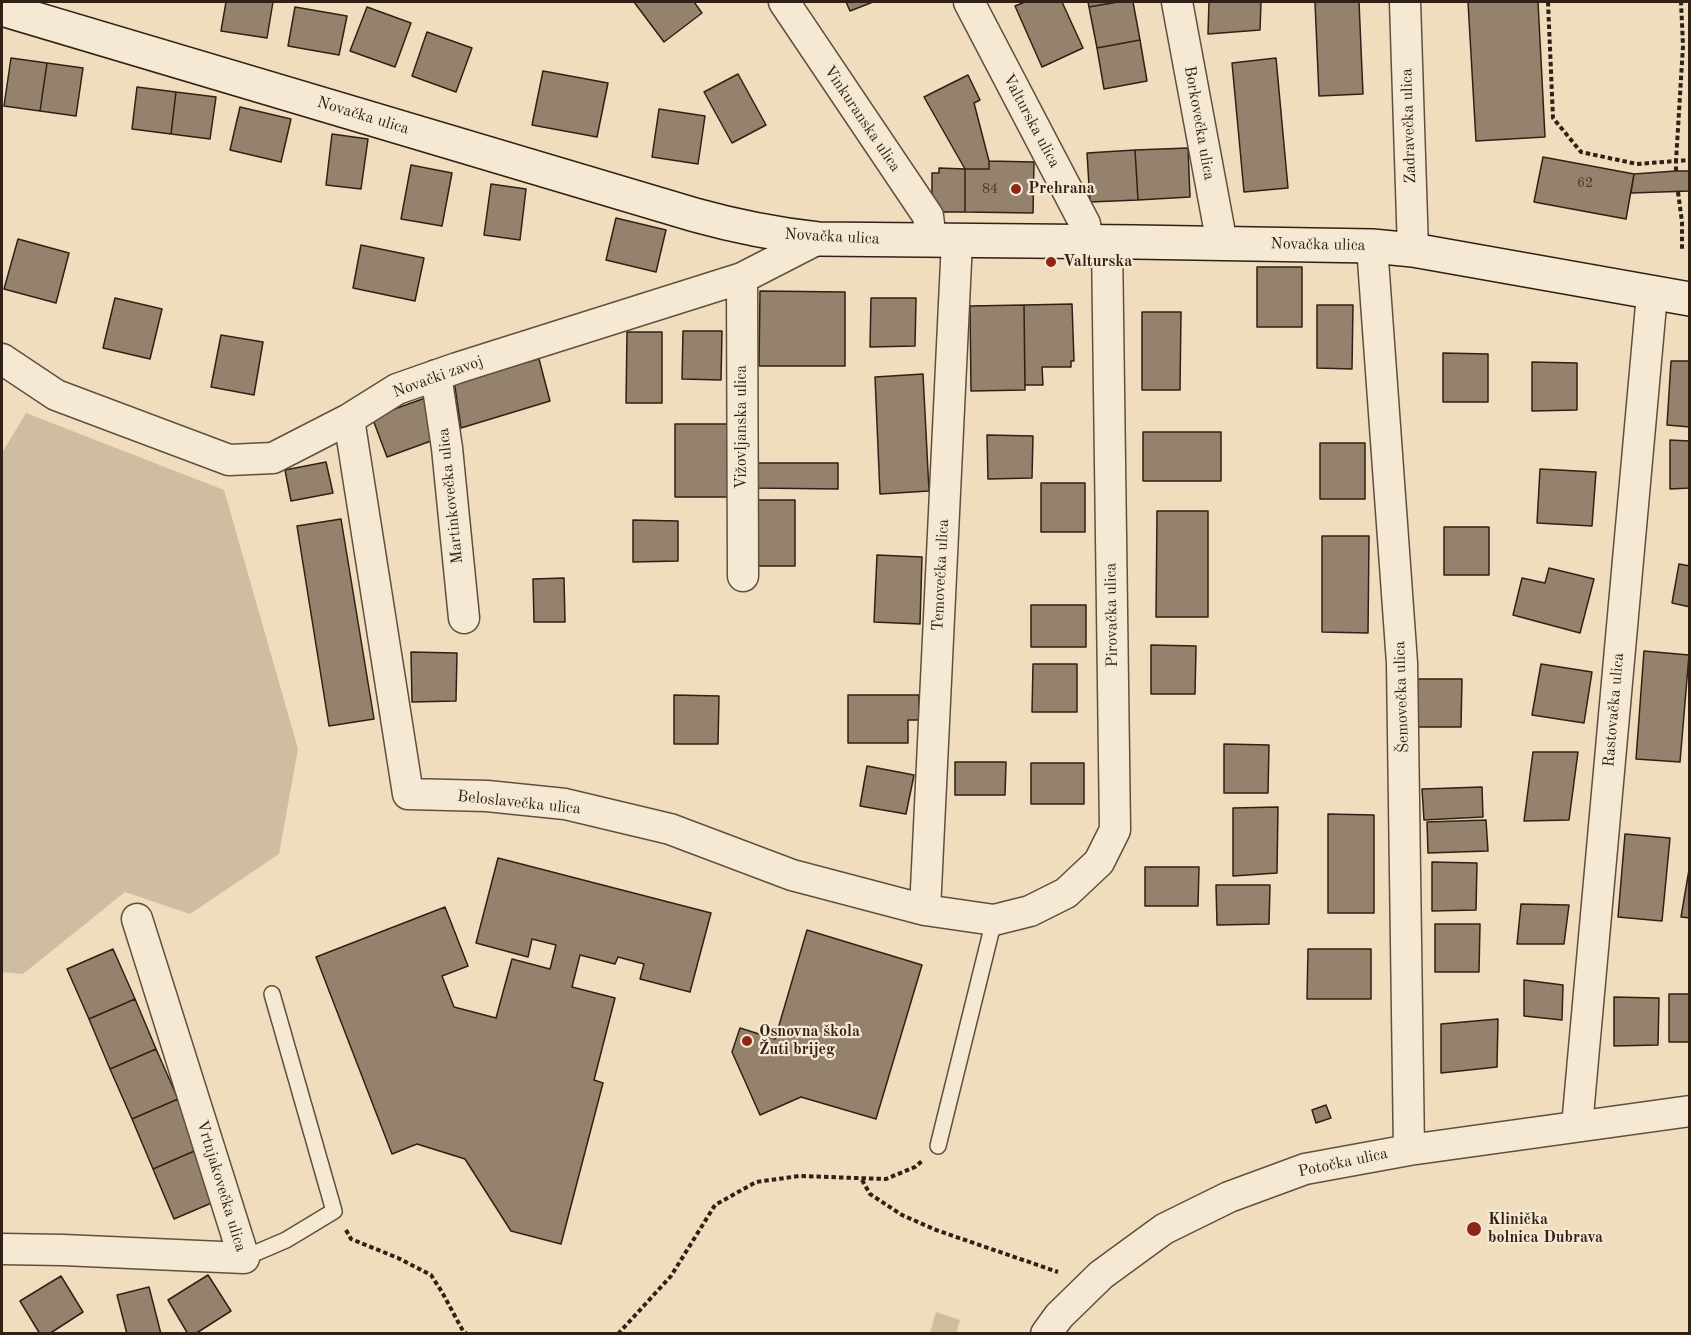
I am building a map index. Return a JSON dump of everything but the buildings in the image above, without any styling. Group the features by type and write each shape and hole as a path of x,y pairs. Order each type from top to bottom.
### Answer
{"street":[{"name":"Vinkuranska ulica","path":"784,2 944,240"},
{"name":"Valturska ulica","path":"969,2 1085,224 1097,242"},
{"name":"Borkovečka ulica","path":"1177,2 1222,244"},
{"name":"Zadravečka ulica","path":"1405,2 1413,250"},
{"name":"Novačka ulica","path":"2,9 695,215 779,235 819,238 1372,246 1413,250 1689,299"},
{"name":"Novački zavoj","path":"2,359 56,395 229,460 273,458 349,419 397,389 742,278 819,238"},
{"name":"Temovečka ulica","path":"925,910 944,240"},
{"name":"Pirovačka ulica","path":"994,920 1030,911 1066,893 1099,862 1115,830 1097,242"},
{"name":"Šemovečka ulica","path":"1372,246 1402,663 1409,1150"},
{"name":"Vižovljanska ulica","path":"742,278 743,576"},
{"name":"Rastovačka ulica","path":"1577,1126 1652,294"},
{"name":"Martinkovečka ulica","path":"436,375 447,448 464,618"},
{"name":"Beloslavečka ulica","path":"349,419 408,794 487,796 565,804 670,829 792,875 925,910 994,920"},
{"name":"Vrtnjakovečka ulica","path":"2,1249 244,1258 137,919"},
{"name":"Potočka ulica","path":"1046,1334 1059,1316 1101,1275 1164,1229 1229,1197 1305,1169 1409,1150 1689,1111"}],"lane":[{"path":"938,1146 994,920"},
{"path":"244,1258 286,1240 334,1211 272,994"}],"path":[{"path":"1548,2 1553,118 1581,152 1637,164 1689,160"},
{"path":"1676,171 1683,46 1681,2"},
{"path":"1678,192 1682,222 1682,251"},
{"path":"618,1334 671,1275 715,1205 756,1182 798,1176 862,1180 886,1179 915,1167 938,1146"},
{"path":"862,1180 870,1194 911,1219 936,1230 1064,1274"},
{"path":"334,1211 351,1239 398,1258 431,1275 467,1334"}],"shaded area":[{"path":"26,413 224,490 298,749 279,854 190,914 125,892 23,974 2,972 2,453"},
{"path":"936,1312 960,1320 956,1333 930,1333"}],"place":[{"name":"Prehrana","path":"1016,189"},
{"name":"Valturska","path":"1051,262"},
{"name":"Osnovna škola Žuti brijeg","path":"747,1041"},
{"name":"Klinička bolnica Dubrava","path":"1474,1229"}]}
